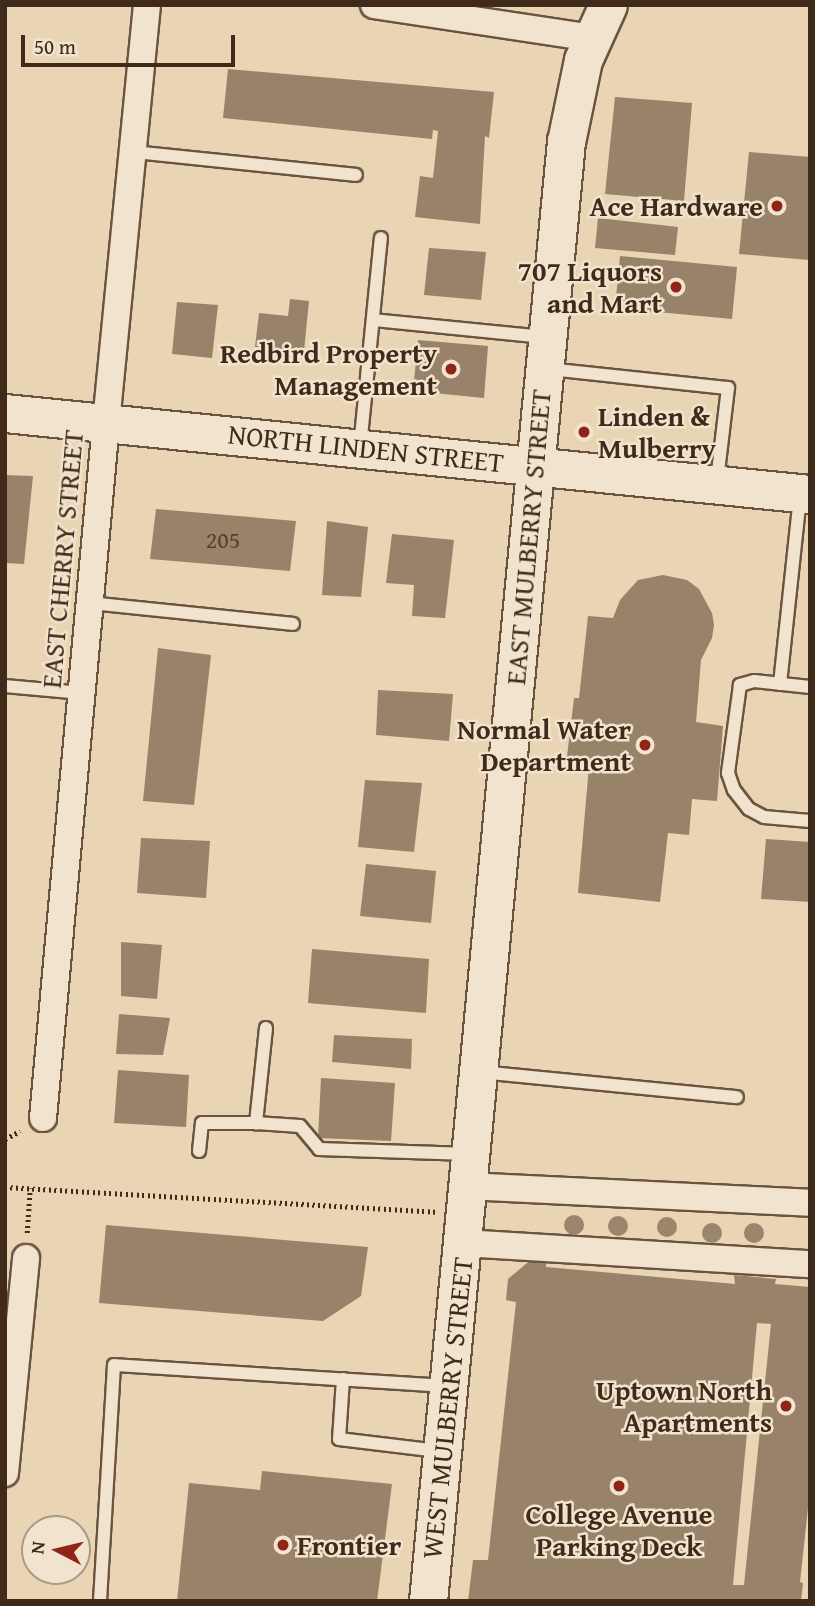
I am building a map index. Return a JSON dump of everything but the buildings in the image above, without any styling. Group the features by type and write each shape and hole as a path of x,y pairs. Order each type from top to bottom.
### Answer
{"main road":[{"name":"EAST MULBERRY STREET","path":"465,1200 566,142 575,91 598,24"},
{"name":"NORTH LINDEN STREET","path":"5,413 805,493"},
{"name":"WEST MULBERRY STREET","path":"428,1601 465,1200"}],"street":[{"name":"EAST CHERRY STREET","path":"43,1118 147,5"},
{"path":"381,6 598,24"},
{"path":"465,1200 810,1203"},
{"path":"465,1200 810,1264"},
{"path":"5,1473 26,1258"}],"lane":[{"path":"134,152 356,174"},
{"path":"360,448 381,238"},
{"path":"373,320 728,388 717,484"},
{"path":"779,684 805,493"},
{"path":"90,603 293,624"},
{"path":"810,687 754,681 740,685 728,774 734,790 749,809 764,817 810,821"},
{"path":"5,686 82,693"},
{"path":"256,1124 266,1028"},
{"path":"477,1071 737,1097"},
{"path":"199,1151 202,1123 300,1126 319,1149 465,1200"},
{"path":"100,1601 114,1365 448,1386"},
{"path":"343,1380 340,1439 442,1452"}],"path":[{"path":"5,1187 423,1210 465,1200"},
{"path":"26,1258 30,1188"}],"place":[{"name":"Ace Hardware","path":"777,206"},
{"name":"707 Liquors and Mart","path":"676,287"},
{"name":"Redbird Property Management","path":"451,369"},
{"name":"Linden & Mulberry","path":"584,432"},
{"name":"Normal Water Department","path":"645,745"},
{"name":"Uptown North Apartments","path":"786,1406"},
{"name":"College Avenue Parking Deck","path":"619,1486"},
{"name":"Frontier","path":"283,1545"}]}
